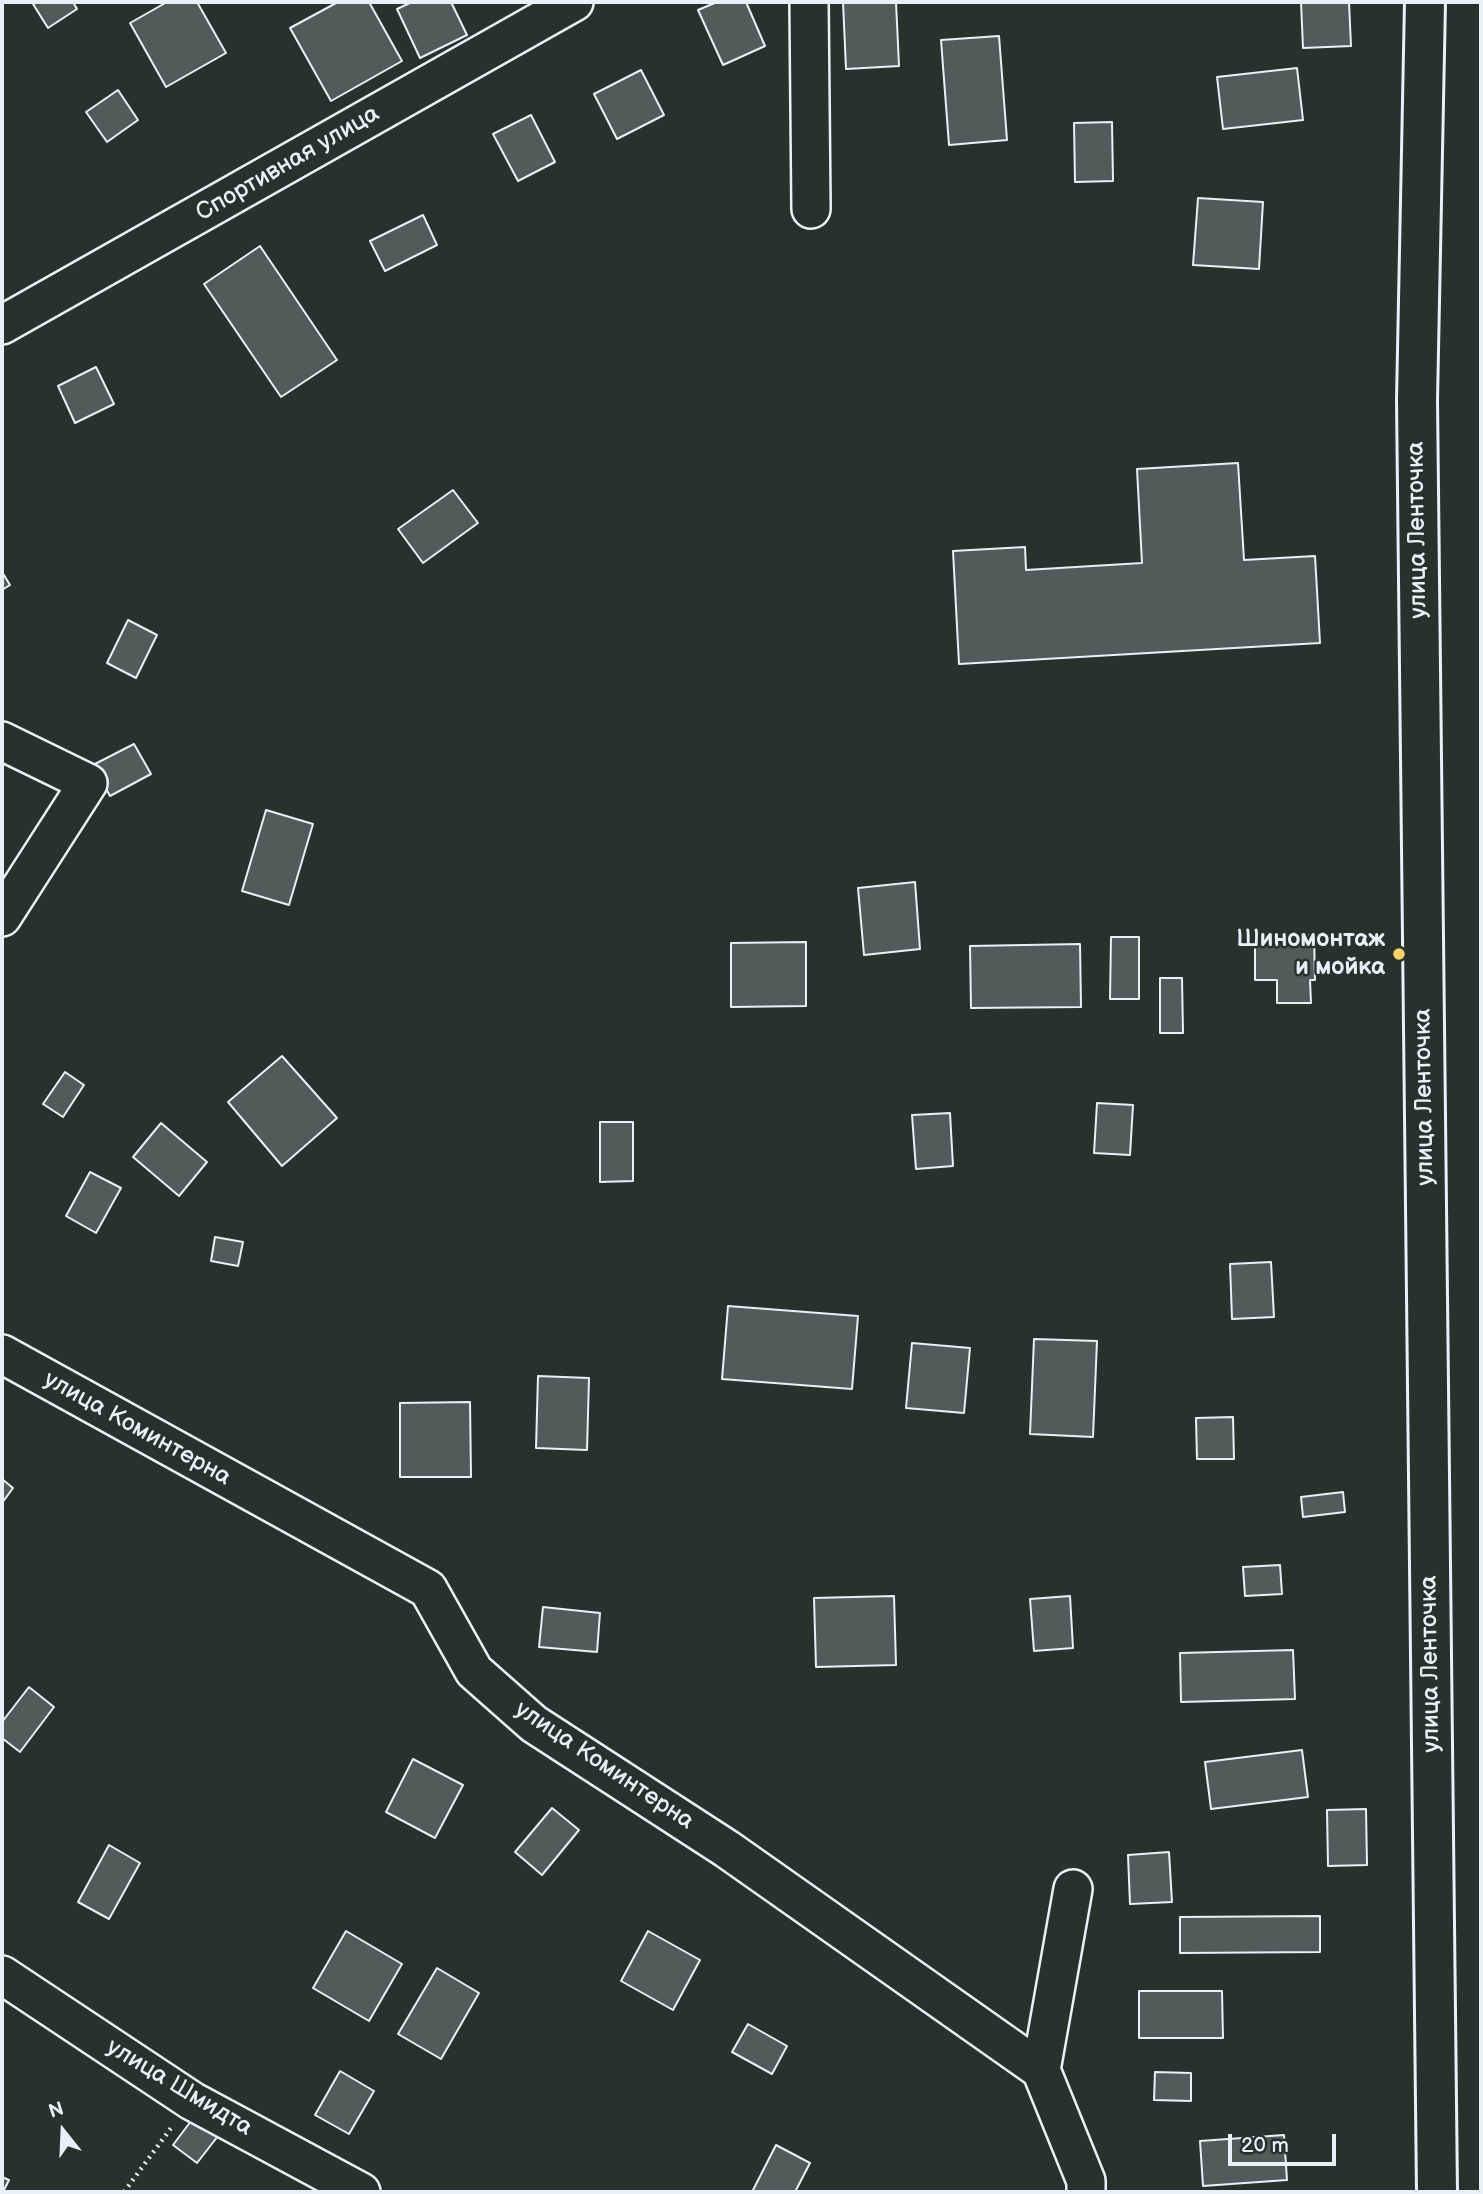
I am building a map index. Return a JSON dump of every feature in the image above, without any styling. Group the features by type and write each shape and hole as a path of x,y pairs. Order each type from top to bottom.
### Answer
{"main road":[{"name":"улица Ленточка","path":"1425,2 1417,400 1437,2192"}],"street":[{"name":"Спортивная улица","path":"2,326 573,2"},
{"path":"808,2 811,209"},
{"path":"2,741 88,783 2,917"},
{"name":"улица Коминтерна","path":"2,1354 428,1589 474,1671 534,1724 727,1849 1041,2070"},
{"path":"1073,1889 1041,2070 1086,2181 1086,2192"},
{"name":"улица Шмидта","path":"2,1975 192,2101 361,2192"}],"path":[{"path":"124,2192 192,2101"}],"building":[{"path":"73,2 77,9 48,28 33,4"},
{"path":"167,2 197,2 226,53 166,87 130,23"},
{"path":"338,2 369,2 402,61 331,101 290,28"},
{"path":"412,2 451,2 467,35 420,58 397,9"},
{"path":"717,2 746,2 765,46 723,65 698,10"},
{"path":"843,2 896,2 899,66 846,69"},
{"path":"1301,2 1349,2 1351,46 1303,48"},
{"path":"999,36 1007,140 949,145 941,40"},
{"path":"1297,68 1303,120 1223,129 1217,77"},
{"path":"641,70 664,115 617,139 594,94"},
{"path":"118,90 138,120 107,142 86,112"},
{"path":"531,115 555,162 518,181 493,134"},
{"path":"1112,122 1113,181 1075,182 1074,123"},
{"path":"1198,198 1263,202 1259,269 1193,265"},
{"path":"423,215 437,245 385,271 370,241"},
{"path":"260,246 337,360 281,397 204,284"},
{"path":"96,367 114,404 75,423 58,386"},
{"path":"1238,463 1244,560 1315,556 1320,643 959,664 953,551 1025,547 1026,570 1142,563 1137,469"},
{"path":"453,490 478,523 423,563 398,529"},
{"path":"2,572 10,585 2,590"},
{"path":"128,620 157,635 136,678 107,663"},
{"path":"134,744 151,774 110,796 93,765"},
{"path":"266,810 313,824 289,905 242,891"},
{"path":"915,882 920,949 864,955 858,888"},
{"path":"1314,935 1315,980 1310,980 1311,1003 1277,1003 1277,980 1255,980 1255,936"},
{"path":"1111,937 1139,937 1139,999 1110,999"},
{"path":"806,942 806,1006 731,1007 731,943"},
{"path":"1080,944 1081,1007 971,1008 970,946"},
{"path":"1160,978 1182,978 1183,1033 1160,1033"},
{"path":"282,1056 337,1118 282,1166 228,1102"},
{"path":"65,1072 84,1085 63,1117 43,1104"},
{"path":"1097,1103 1133,1105 1130,1155 1094,1153"},
{"path":"950,1113 953,1166 916,1169 912,1115"},
{"path":"600,1122 633,1122 633,1181 600,1182"},
{"path":"161,1123 207,1162 179,1196 133,1157"},
{"path":"90,1172 121,1188 96,1233 66,1216"},
{"path":"215,1237 243,1242 238,1266 211,1261"},
{"path":"1271,1262 1274,1317 1232,1319 1230,1264"},
{"path":"728,1306 858,1316 852,1389 722,1379"},
{"path":"1034,1339 1097,1341 1093,1437 1030,1434"},
{"path":"912,1343 970,1348 964,1413 906,1408"},
{"path":"538,1376 589,1378 587,1450 536,1448"},
{"path":"470,1402 471,1477 400,1477 400,1403"},
{"path":"1233,1417 1234,1459 1197,1459 1196,1418"},
{"path":"2,1479 13,1488 2,1503"},
{"path":"1343,1492 1345,1512 1303,1517 1301,1497"},
{"path":"1280,1565 1282,1594 1245,1596 1243,1567"},
{"path":"894,1596 896,1665 816,1667 814,1598"},
{"path":"1070,1596 1073,1648 1034,1651 1030,1599"},
{"path":"543,1607 600,1613 597,1652 539,1647"},
{"path":"1293,1650 1295,1699 1181,1702 1180,1653"},
{"path":"29,1687 54,1707 20,1752 2,1738 2,1722"},
{"path":"1302,1750 1308,1797 1211,1809 1205,1762"},
{"path":"413,1759 463,1785 435,1838 386,1812"},
{"path":"552,1808 579,1830 542,1875 515,1852"},
{"path":"1366,1809 1367,1865 1328,1866 1327,1810"},
{"path":"109,1845 140,1863 109,1919 78,1902"},
{"path":"1169,1852 1172,1902 1130,1904 1128,1855"},
{"path":"1320,1916 1320,1952 1180,1953 1180,1917"},
{"path":"346,1931 402,1964 369,2021 313,1988"},
{"path":"648,1931 700,1960 673,2010 621,1981"},
{"path":"437,1968 479,1993 441,2059 398,2034"},
{"path":"1139,1991 1222,1991 1223,2038 1139,2038"},
{"path":"748,2024 787,2046 772,2074 732,2052"},
{"path":"340,2071 374,2091 349,2134 315,2115"},
{"path":"1155,2072 1191,2073 1191,2101 1154,2100"},
{"path":"194,2117 218,2136 197,2163 173,2145"},
{"path":"1284,2135 1287,2180 1203,2186 1200,2141"},
{"path":"776,2145 810,2163 795,2192 752,2192"},
{"path":"2,2177 9,2180 3,2192 2,2192"}],"place":[{"name":"Шиномонтаж и мойка","path":"1399,954"}]}
